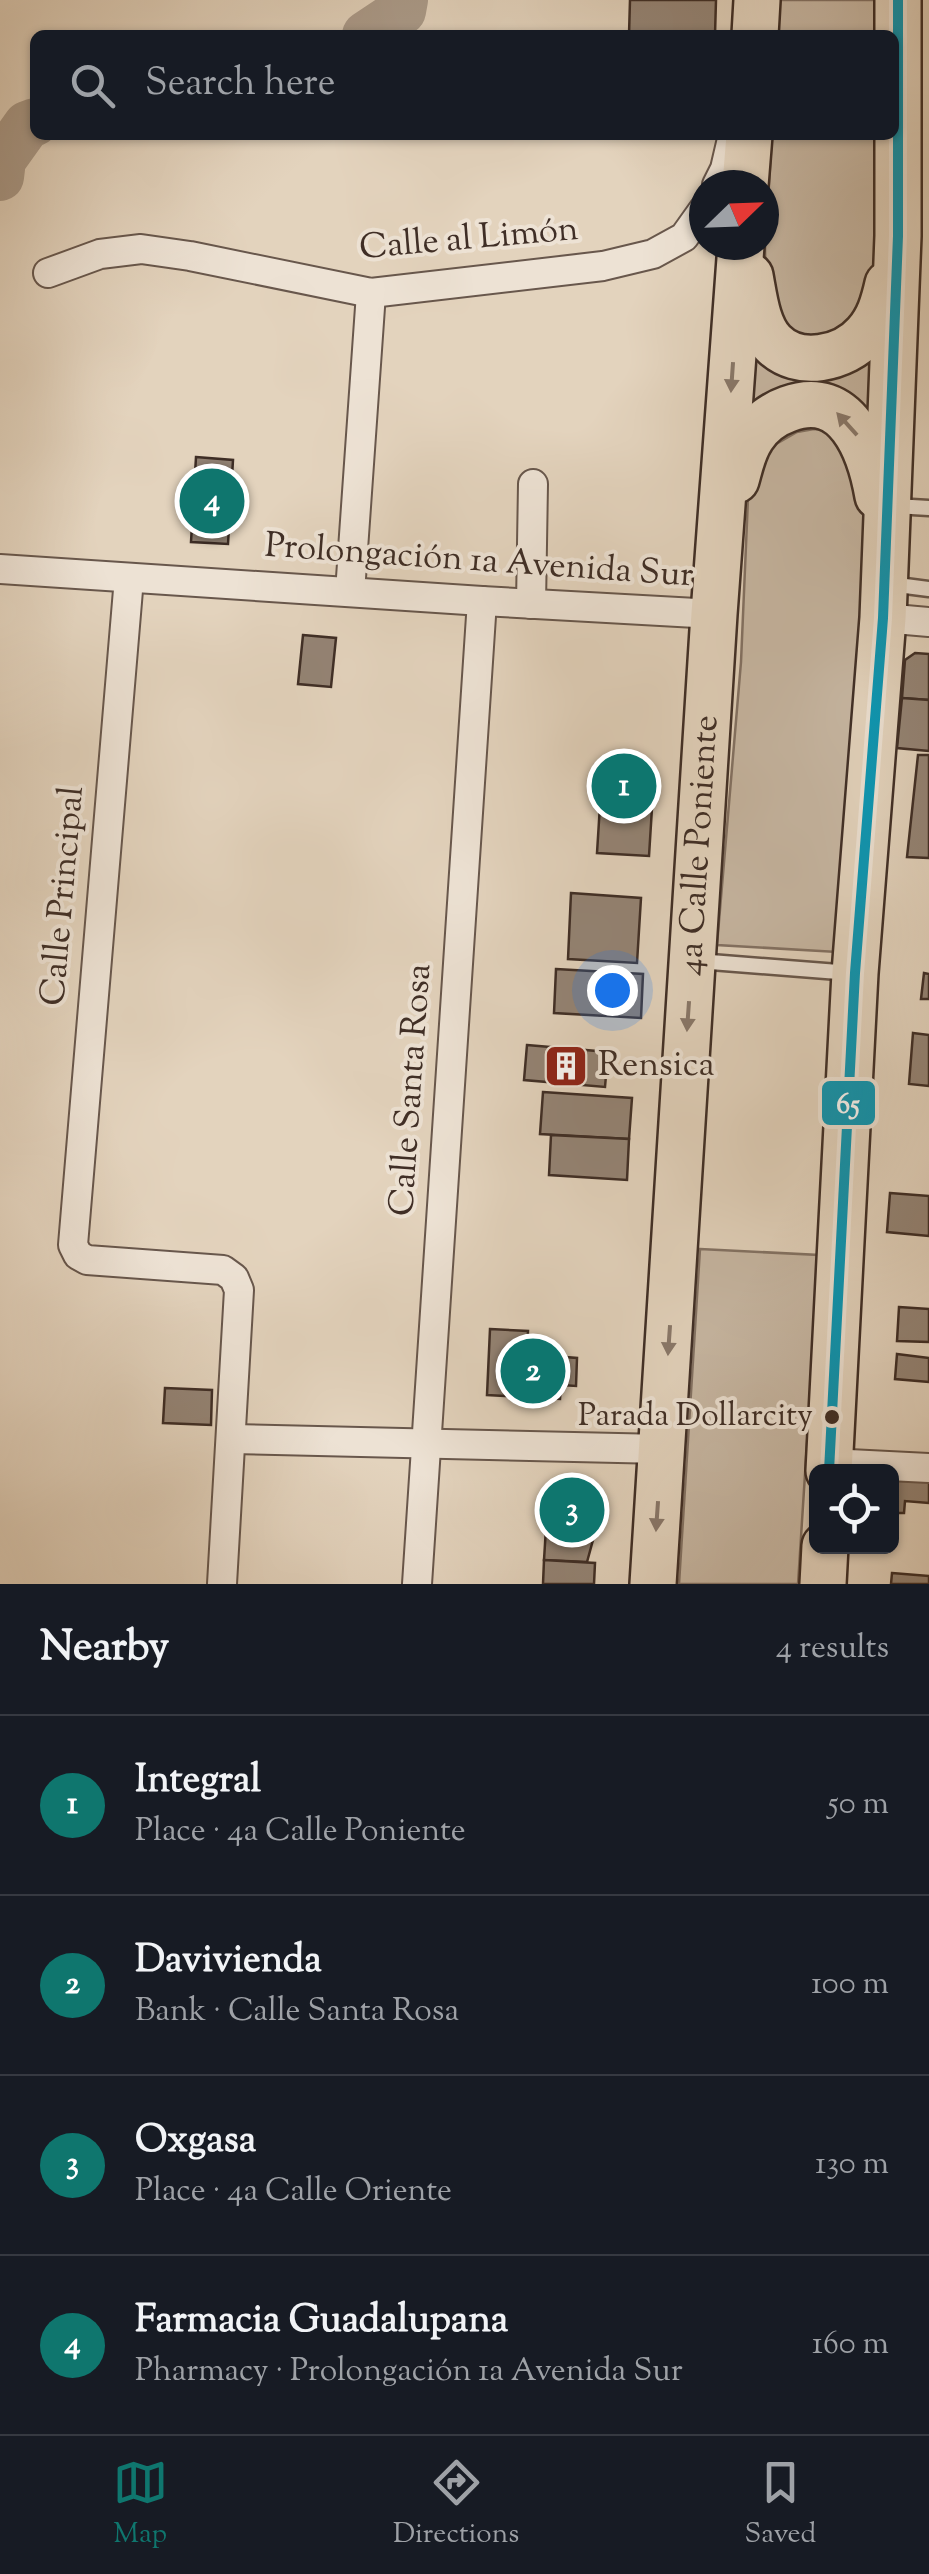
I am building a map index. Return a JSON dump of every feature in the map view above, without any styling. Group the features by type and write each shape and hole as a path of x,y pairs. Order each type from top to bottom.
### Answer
{"highway":[{"path":"756,30 758,0"},
{"path":"898,0 898,30"},
{"path":"746,170 748,140"},
{"path":"829,1464 855,973 894,552 898,140"},
{"path":"745,260 766,334 774,346 815,358 842,352 872,327 884,300 898,236"},
{"name":"4a Calle Poniente","path":"653,1584 714,614 741,260"},
{"path":"722,525 754,432 794,406 821,404 847,421 866,448 894,552"},
{"path":"824,1584 825,1554"}],"street":[{"path":"724,170 733,140"},
{"name":"Calle al Limón","path":"48,274 100,254 141,249 370,292 603,266 654,254 689,230"},
{"path":"350,592 370,292"},
{"path":"532,484 532,604"},
{"path":"894,552 929,622"},
{"name":"Prolongación 1a Avenida Sur","path":"0,569 714,614"},
{"name":"Calle Principal","path":"129,578 73,1246 87,1260 223,1270 234,1278 239,1290 232,1439"},
{"name":"Calle Santa Rosa","path":"417,1584 482,601"},
{"path":"222,1584 232,1439 662,1448"},
{"path":"899,1468 929,1468"}],"lane":[{"path":"894,552 929,590"},
{"path":"692,960 855,973"}],"shaded area":[{"path":"780,0 884,0 883,30 778,30"},
{"path":"772,140 880,140 877,285 829,348 780,336 766,293 765,260 779,260 779,170 770,170"},
{"path":"753,339 877,342 870,430 752,419"},
{"path":"828,431 856,460 865,529 837,952 717,945 741,662 749,475 771,447 797,432"},
{"path":"700,1249 819,1255 798,1584 679,1584"}],"building":[{"path":"630,0 716,0 715,30 629,30"},
{"path":"196,457 233,460 228,544 191,542"},
{"path":"303,635 336,638 331,687 298,684"},
{"path":"915,653 929,654 929,700 902,698 905,660"},
{"path":"902,698 929,700 929,751 897,748"},
{"path":"918,755 929,755 929,858 907,857"},
{"path":"595,765 655,769 652,808 593,802"},
{"path":"600,805 652,808 649,856 597,853"},
{"path":"571,893 641,898 637,963 568,959"},
{"path":"556,969 643,974 641,1018 554,1013"},
{"path":"924,973 929,974 929,999 921,999"},
{"path":"913,1033 929,1035 929,1086 909,1084"},
{"name":"Rensica","path":"527,1045 608,1052 605,1087 524,1080"},
{"path":"543,1092 632,1098 629,1139 540,1134"},
{"path":"551,1135 629,1139 627,1180 549,1175"},
{"path":"890,1193 929,1196 929,1236 887,1232"},
{"path":"899,1307 929,1309 929,1342 897,1341"},
{"path":"490,1329 528,1331 527,1354 577,1358 576,1386 561,1385 560,1399 487,1395"},
{"path":"897,1354 929,1358 929,1382 895,1379"},
{"path":"165,1388 212,1390 211,1425 163,1423"},
{"path":"899,1474 929,1475 929,1503 905,1501 904,1513 899,1513"},
{"path":"548,1488 598,1492 596,1529 546,1528"},
{"path":"546,1528 596,1529 587,1562 544,1560"},
{"path":"544,1560 595,1563 594,1584 543,1584"},
{"path":"892,1573 929,1576 929,1584 891,1584"}],"waterway":[{"path":"374,30 402,11 404,0"},
{"path":"0,177 2,160 30,124"}],"transit line":[{"name":"65","path":"898,0 898,30"},
{"name":"65","path":"829,1464 855,973 883,618 898,236 898,140"}],"place":[{"name":"Farmacia Guadalupana","path":"212,501"},
{"name":"Integral","path":"624,786"},
{"name":"Rensica","path":"566,1066"},
{"name":"Davivienda","path":"533,1371"},
{"name":"Parada Dollarcity","path":"832,1417"},
{"name":"Oxgasa","path":"572,1510"}]}
